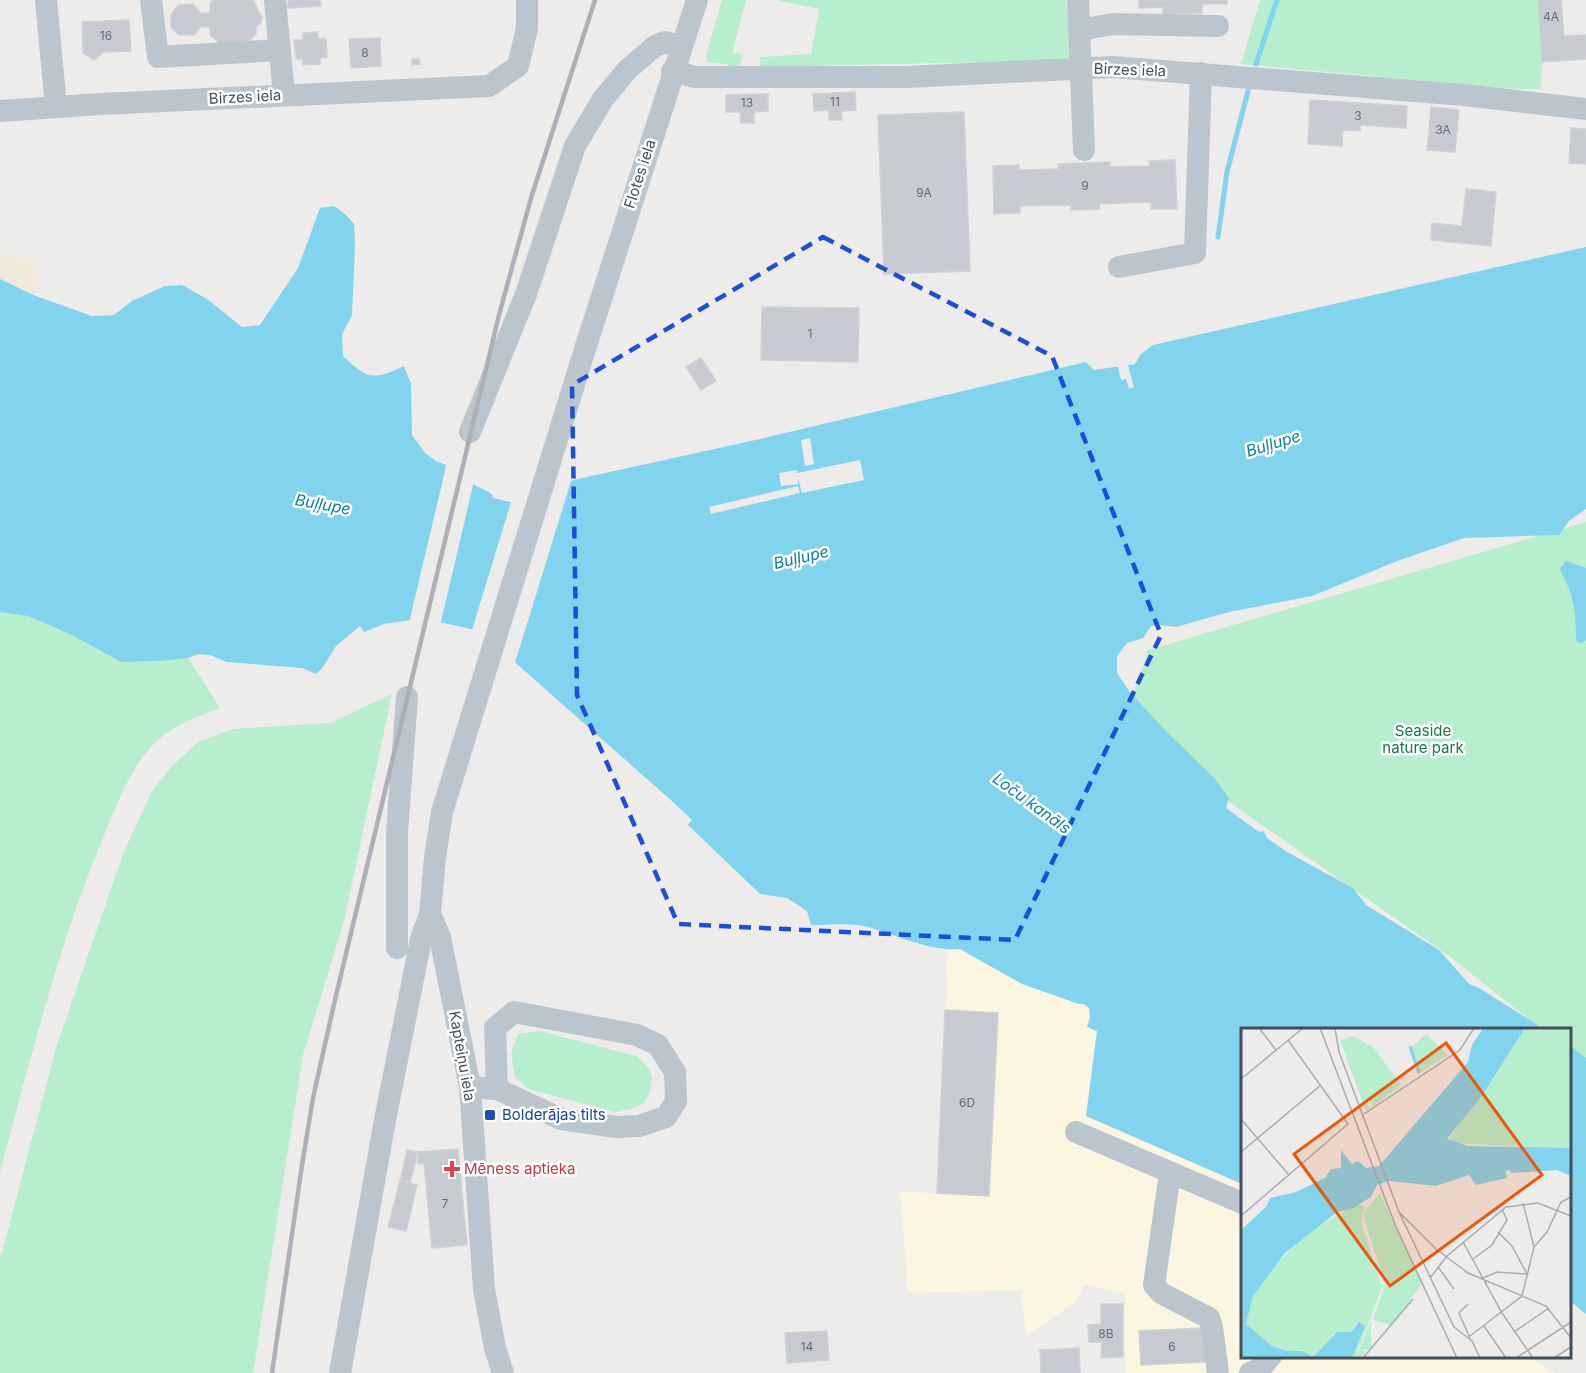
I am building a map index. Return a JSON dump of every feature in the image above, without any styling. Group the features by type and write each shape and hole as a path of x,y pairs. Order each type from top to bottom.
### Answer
{"street":[{"path":"46,0 56,107"},
{"path":"151,0 158,57 280,50"},
{"path":"275,0 284,95"},
{"name":"Birzes iela","path":"0,111 489,86 518,66 527,28 526,0"},
{"name":"Flotes iela","path":"442,812 672,71 697,0"},
{"path":"1078,0 1084,150"},
{"path":"1079,30 1113,24 1218,26"},
{"path":"470,432 526,294 575,146 603,99 627,70 655,46 665,42 680,47"},
{"name":"Birzes iela","path":"672,71 695,77 907,77 1113,67 1464,95 1586,109"},
{"path":"1119,267 1195,253 1201,73"},
{"path":"397,948 397,832 407,697"},
{"name":"Kapteiņu iela","path":"442,812 430,914 440,937 470,1087 484,1289 495,1348 503,1373"},
{"path":"340,1373 421,939 430,914"},
{"path":"470,1087 497,1089 561,1119 616,1127 639,1126 666,1117 676,1101 675,1072 658,1046 637,1035 514,1012 495,1028 497,1089"},
{"path":"1076,1132 1241,1203"},
{"path":"1170,1173 1154,1285 1161,1293 1209,1318 1218,1373"},
{"path":"1251,1373 1261,1368 1269,1358"}],"highlighted area":[{"path":"823,237 1052,356 1161,635 1015,940 678,924 577,695 572,385"}],"shaded area":[{"path":"960,949 1022,984 1089,1008 1090,1017 1097,1031 1087,1116 1241,1184 1241,1358 1529,1358 1556,1373 1125,1373 1125,1293 1084,1285 1076,1301 1026,1337 1021,1290 908,1293 900,1192 937,1193 948,950"}],"green space":[{"path":"722,0 746,0 732,53 743,54 740,68 729,70 727,64 707,62 706,56"},
{"path":"776,0 1066,0 1072,60 760,67 760,57 811,54 819,9"},
{"path":"1260,0 1538,0 1542,62 1541,89 1515,89 1241,64"},
{"name":"Seaside nature park","path":"1586,522 1586,1066 1571,1053 1571,1028 1540,1028 1453,959 1154,749 1128,711 1148,650"},
{"path":"0,612 28,616 72,635 121,662 188,658 220,708 186,722 164,735 147,751 126,784 89,874 60,958 0,1172"},
{"path":"392,694 344,921 303,1055 253,1373 0,1373 0,1260 56,1048 123,854 151,793 171,767 198,742 233,729 330,723"},
{"path":"540,1031 636,1056 647,1066 652,1077 650,1092 643,1103 631,1109 615,1112 528,1089 515,1076 511,1053 518,1034"}],"sand":[{"path":"0,253 40,262 33,295 0,279"}],"water":[{"path":"334,206 354,224 352,315 342,334 343,356 358,369 371,375 385,374 404,366 411,384 412,435 425,453 492,494 493,498 518,504 525,500 528,490 760,439 1086,362 1094,370 1135,364 1141,354 1153,345 1586,247 1586,509 1569,521 1559,535 1464,538 1397,561 1312,596 1229,612 1176,627 1151,626 1143,638 1127,643 1117,656 1117,673 1129,691 1214,778 1229,798 1226,808 1259,832 1264,831 1267,838 1287,852 1353,888 1366,905 1439,950 1469,984 1542,1028 1241,1028 1241,1184 1086,1116 1097,1031 1087,1027 1090,1017 1089,1008 1084,1004 1022,984 960,949 927,946 865,926 811,925 807,911 787,898 760,894 688,825 692,820 673,802 509,657 471,629 444,623 410,620 384,624 364,632 360,626 336,646 316,674 302,668 227,662 210,655 198,654 188,658 121,662 72,635 28,616 0,612 0,279 33,295 92,316 114,315 132,301 165,286 182,285 207,299 242,327 260,325 298,268 320,208"},
{"path":"1566,561 1586,568 1586,640 1581,644 1576,640 1573,603 1560,569"},
{"path":"1571,1047 1586,1058 1586,1314 1571,1302"}],"pier":[{"path":"1127,362 1134,387 1129,389 1126,379 1121,380 1117,363"},
{"path":"810,438 814,464 805,466 801,440"},
{"path":"860,460 864,480 802,493 798,478 798,484 781,486 779,473 797,470 797,473"},
{"path":"447,462 474,481 440,626 409,623"},
{"path":"572,478 514,666 471,633 512,499 518,501 522,498 527,487"},
{"path":"798,486 800,493 711,514 709,507"}],"building":[{"path":"213,0 253,0 262,18 261,23 256,27 256,34 245,44 221,44 210,35 210,27 201,27 194,35 179,35 171,27 171,15 178,5 193,4 201,13 210,13 210,4"},
{"path":"288,0 320,0 321,6 288,8"},
{"path":"1139,0 1227,0 1227,4 1202,4 1202,13 1163,14 1163,7 1139,8"},
{"path":"1538,0 1561,0 1564,36 1586,35 1586,59 1542,62"},
{"path":"129,20 131,51 104,52 94,60 83,53 82,22"},
{"path":"318,32 318,39 326,39 327,57 320,58 320,64 303,65 303,59 296,59 294,40 303,40 303,33"},
{"path":"380,38 381,66 351,68 349,39"},
{"path":"412,59 419,59 420,64 412,65"},
{"path":"855,92 856,110 841,111 842,120 829,120 829,110 814,111 813,94"},
{"path":"768,94 768,111 754,112 754,123 741,123 740,112 726,112 726,95"},
{"path":"1310,100 1407,106 1406,128 1360,125 1360,131 1343,130 1342,146 1308,144"},
{"path":"1431,107 1459,110 1455,152 1427,150"},
{"path":"964,112 970,271 884,274 878,115"},
{"path":"1571,128 1586,129 1586,164 1569,163"},
{"path":"1175,160 1177,209 1151,209 1151,202 1099,204 1100,209 1071,210 1071,205 1020,206 1020,213 994,214 993,166 1019,165 1019,170 1058,169 1058,164 1110,162 1110,167 1150,166 1149,161"},
{"path":"1466,189 1496,192 1491,246 1431,240 1432,223 1462,226"},
{"path":"762,307 859,308 858,362 761,360"},
{"path":"701,358 716,381 701,390 686,367"},
{"path":"945,1010 998,1013 989,1196 937,1193"},
{"path":"458,1149 467,1245 432,1248 424,1163 418,1164 418,1152"},
{"path":"407,1150 418,1152 410,1183 400,1181"},
{"path":"400,1181 417,1185 406,1231 388,1227"},
{"path":"1101,1304 1123,1304 1123,1357 1101,1358 1102,1342 1089,1342 1088,1325 1101,1324"},
{"path":"1204,1328 1206,1362 1141,1365 1139,1331"},
{"path":"827,1331 829,1360 787,1363 785,1333"},
{"path":"1079,1348 1080,1373 1041,1373 1040,1350"}],"waterway":[{"path":"1256,64 1277,0"},
{"path":"1218,237 1227,172 1248,91"}],"railway":[{"path":"272,1373 313,1098 334,1004 499,315 531,198 595,0"}],"place":[{"name":"Bolderājas tilts","path":"490,1115"},
{"name":"Mēness aptieka","path":"452,1169"}],"water label":[{"name":"Buļļupe","path":"1273,443"},
{"name":"Buļļupe","path":"323,504"},
{"name":"Buļļupe","path":"801,557"},
{"name":"Loču kanāls","path":"1032,803"}]}
